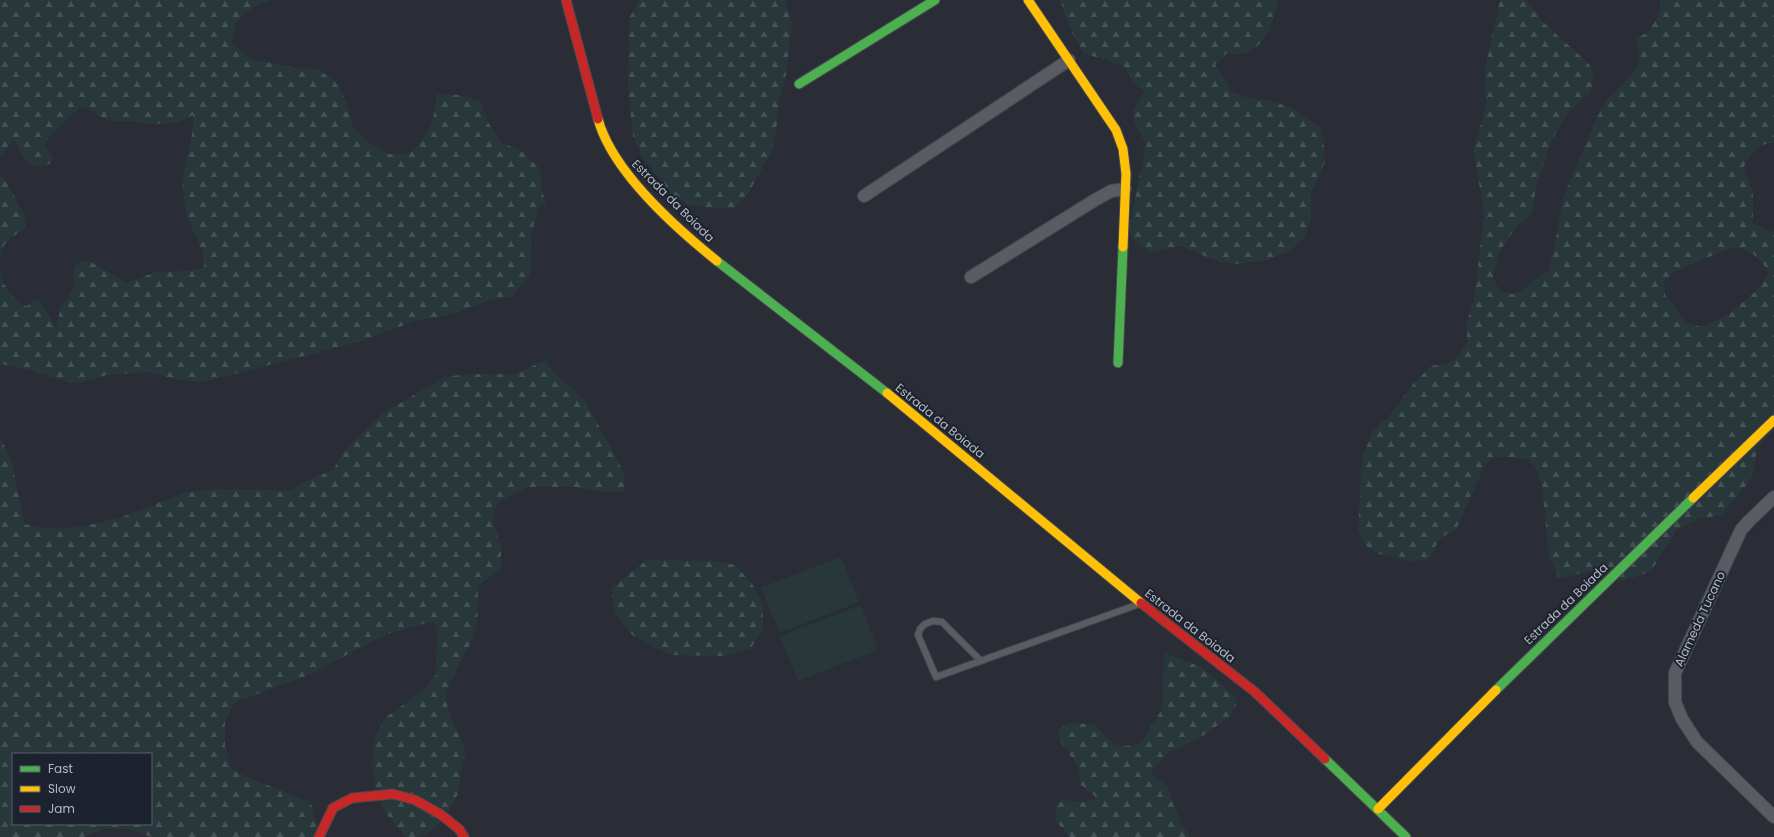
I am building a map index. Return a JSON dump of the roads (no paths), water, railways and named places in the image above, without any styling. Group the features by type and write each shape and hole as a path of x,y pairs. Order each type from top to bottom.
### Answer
{"street":[{"name":"Estrada da Boiada","path":"566,0 599,122 619,163 633,181 691,240 759,295 909,410 1141,603 1256,692 1406,837"},
{"path":"799,84 935,0"},
{"path":"1028,0 1116,130 1126,161 1118,363"},
{"path":"864,196 1069,60"},
{"path":"971,277 1095,200 1111,191 1126,189"},
{"name":"Estrada da Boiada","path":"1378,809 1531,654 1774,420"},
{"name":"Alameda Tucano","path":"1774,497 1741,530 1734,544 1675,673 1675,702 1682,719 1697,742 1774,817"},
{"path":"319,837 333,808 352,798 393,794 416,800 440,814 459,829 464,837"}],"lane":[{"path":"981,661 942,622 933,621 925,624 920,629 918,635 936,677 981,661 1141,603"}]}
